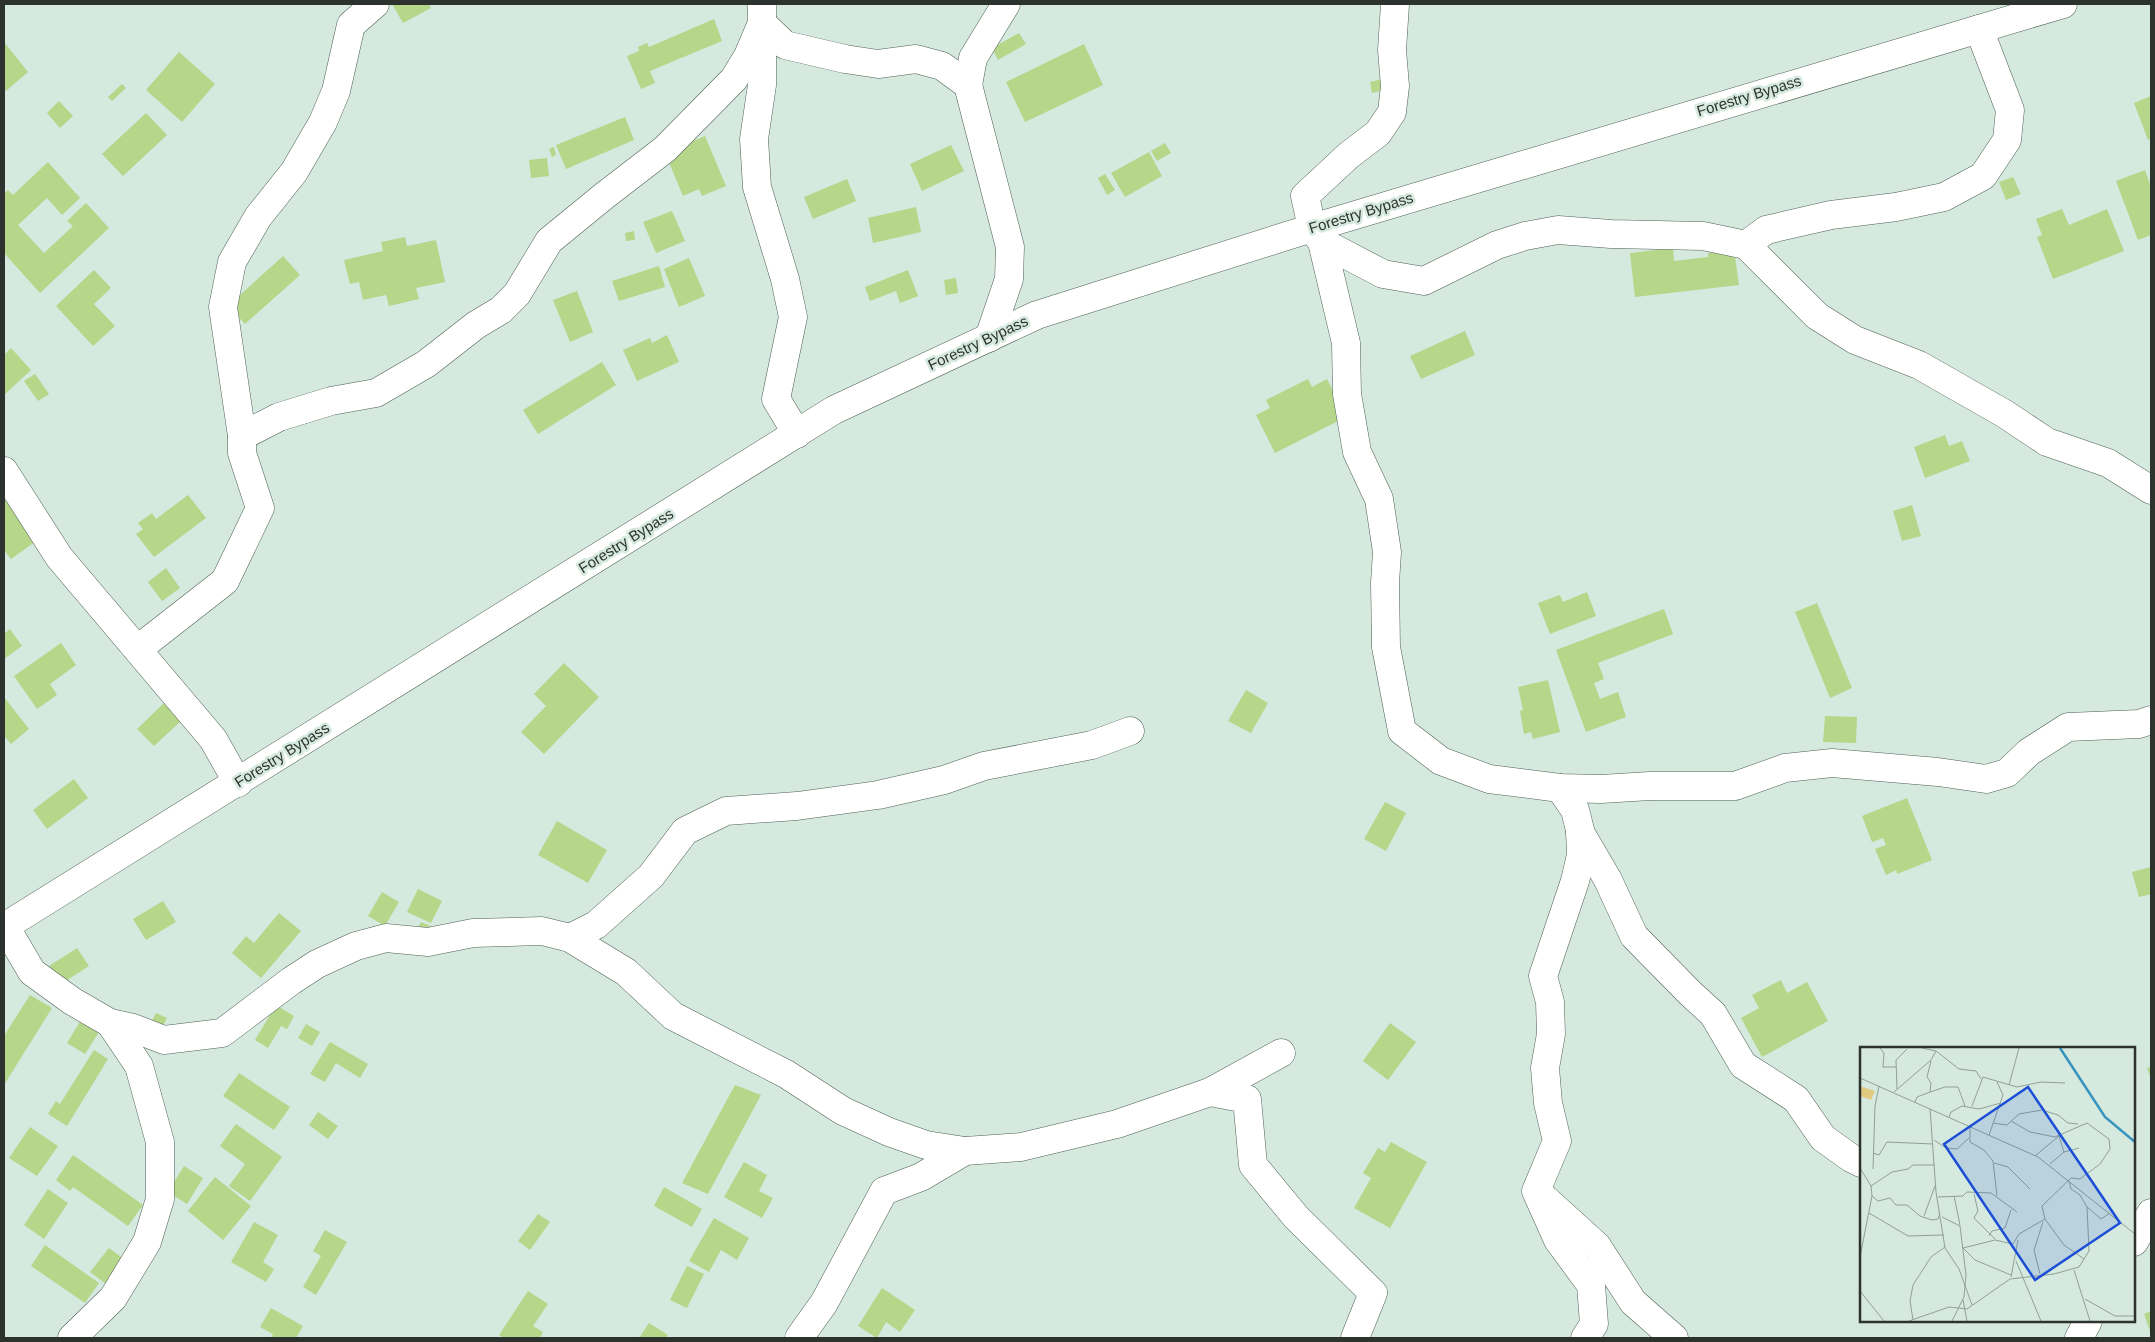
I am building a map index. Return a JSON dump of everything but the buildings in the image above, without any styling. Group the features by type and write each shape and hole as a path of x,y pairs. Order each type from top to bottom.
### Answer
{"street":[{"path":"138,649 225,581 260,508 242,453 242,436 223,307 232,262 258,217 294,172 323,122 336,91 351,25 375,4"},
{"path":"989,338 1009,278 1010,247 968,85 973,58 1006,4"},
{"path":"1394,4 1392,50 1395,86 1392,112 1378,133 1349,155 1305,196 1346,343 1347,394 1357,452 1379,499 1387,552 1386,647 1402,731 1441,761 1489,779 1560,788 1735,786 1786,768 1832,763 1938,772 1986,779 2008,773 2029,752 2068,727 2139,724 2151,720"},
{"name":"Forestry Bypass","path":"4,926 834,410 1037,315 1317,235 2063,4"},
{"path":"242,436 279,417 331,401 376,393 426,364 476,325 501,310 517,294 549,241 665,149 734,79 748,56 762,14"},
{"path":"762,14 785,45 845,59 878,64 916,60 942,66 968,85"},
{"path":"762,14 762,86 754,139 757,188 785,279 793,317 776,399 797,434"},
{"path":"1746,245 1766,230 1831,215 1896,207 1944,197 1983,176 2007,140 2010,110 1979,29"},
{"path":"1317,235 1383,274 1424,281 1498,245 1525,236 1558,230 1611,234 1703,236 1746,245 1817,316 1855,340 1919,365 2005,414 2046,442 2108,463 2151,490"},
{"path":"4,470 59,557 213,739 238,782"},
{"path":"570,938 596,925 651,876 686,831 726,811 797,806 878,795 944,780 984,766 1092,745 1130,731"},
{"path":"1560,788 1575,810 1580,830 1581,855 1575,881 1543,976 1550,1002 1551,1034 1545,1068 1548,1103 1557,1141 1536,1191 1558,1240 1590,1285 1594,1324 1585,1338"},
{"path":"1580,830 1608,880 1634,936 1690,994 1713,1014 1743,1065 1796,1099 1823,1138 1860,1162"},
{"path":"4,926 32,972 72,1001 110,1023 133,1028 164,1040 222,1033 291,981 317,964 356,946 386,938 428,942 473,933 542,931 570,938 626,972 673,1016 786,1074 843,1111 889,1132 926,1145 965,1152 1021,1147 1117,1124 1210,1092 1281,1053"},
{"path":"72,1338 113,1298 147,1242 160,1199 160,1142 139,1066 110,1023"},
{"path":"1210,1092 1247,1099 1253,1165 1296,1217 1373,1293 1355,1338"},
{"path":"799,1338 824,1303 884,1192 922,1177 965,1152"},
{"path":"1536,1191 1598,1246 1633,1302 1674,1338"},
{"path":"2135,1240 2151,1213"},
{"path":"2079,1338 2087,1322"}]}
